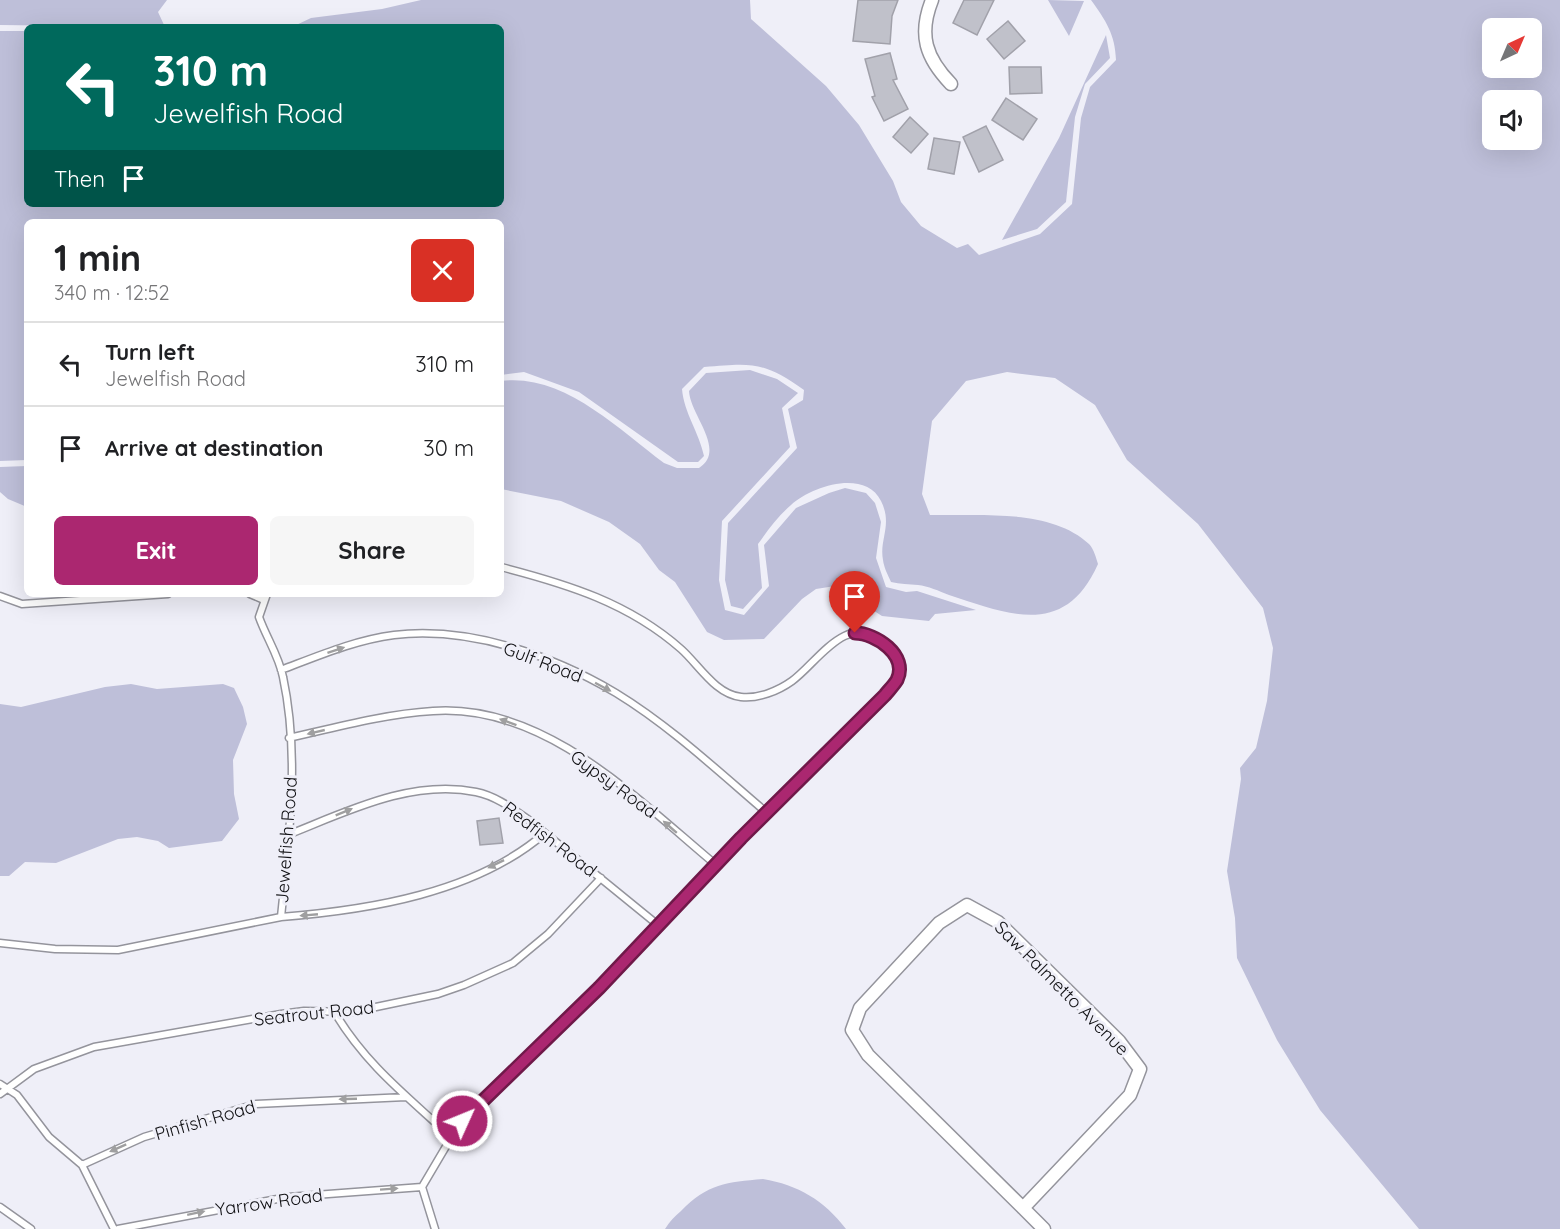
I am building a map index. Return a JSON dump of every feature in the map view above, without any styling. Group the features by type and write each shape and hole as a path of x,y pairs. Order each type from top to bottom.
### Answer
{"street":[{"path":"932,0 924,24 926,51 951,84"},
{"name":"Saw Palmetto Avenue","path":"1023,1208 1130,1095 1140,1070 1119,1041 998,922 967,905 939,923 860,1008 852,1030 868,1055 1044,1229"}],"lane":[{"path":"435,1229 422,1187 462,1121 599,988 715,864 885,695 899,673 898,662 894,654 876,637 861,633 847,634 832,643 790,682 757,696 732,695 714,683 666,636 630,612 572,586 504,568"},
{"path":"0,596 22,604 124,597"},
{"name":"Jewelfish Road","path":"0,943 55,949 118,950 281,917 290,834 290,738 281,670 259,617 266,597"},
{"name":"Gulf Road","path":"281,670 334,650 394,636 446,634 506,647 544,660 615,693 700,757 766,812"},
{"name":"Gypsy Road","path":"290,738 347,725 434,710 461,711 498,718 546,738 589,762 626,788 715,864"},
{"name":"Redfish Road","path":"290,834 379,800 436,790 475,792 510,806 658,925"},
{"path":"281,917 347,912 427,892 520,852 545,833"},
{"name":"Seatrout Road","path":"0,1094 3,1086 34,1069 94,1047 280,1014 322,1010 335,1013 438,994 513,963 548,934 601,878"},
{"path":"335,1013 348,1035 384,1078 451,1137"},
{"path":"3,1086 25,1105 35,1122 49,1137 82,1165 116,1229"},
{"name":"Pinfish Road","path":"82,1165 144,1137 256,1104 406,1097"},
{"name":"Yarrow Road","path":"116,1229 288,1197 422,1187"},
{"path":"1,1210 31,1229"}],"shaded area":[{"path":"0,0 167,0 158,12 164,24 0,25"},
{"path":"421,0 750,0 751,19 826,86 859,125 893,181 901,202 921,226 957,248 968,244 979,255 1040,234 1072,204 1081,118 1090,87 1116,60 1109,28 1091,0 1560,0 1560,1229 1419,1229 1320,1110 1277,1040 1237,958 1235,918 1227,871 1241,779 1240,768 1256,748 1267,701 1273,648 1263,608 1198,524 1127,460 1095,405 1055,378 1007,372 966,381 932,421 922,494 930,515 1013,516 1055,524 1073,532 1089,544 1098,564 1085,587 1069,603 1052,612 1034,615 1014,613 993,609 926,586 891,582 885,569 882,552 886,517 881,501 873,491 863,485 851,483 824,487 812,492 800,498 777,518 758,544 762,588 743,609 731,606 725,580 728,523 797,448 788,409 803,400 804,390 778,374 757,366 704,367 682,389 683,398 704,456 698,462 678,462 579,392 524,372 504,375 504,219 24,219 24,460 0,461 0,31 24,31 24,207 504,207 504,24 298,24 311,18 382,9"},
{"path":"1048,0 1084,1 1069,36"},
{"path":"1106,35 1110,58 1085,84 1075,117 1066,202 1037,229 1002,240 1059,138"},
{"path":"750,370 777,379 798,393 782,408 790,447 722,521 719,580 725,610 744,615 769,586 764,545 796,508 845,488 866,493 875,503 881,522 876,558 886,587 906,592 917,591 976,610 935,614 929,621 882,616 835,586 816,589 802,599 764,639 724,640 707,632 675,582 659,570 640,544 609,522 561,501 504,490 504,381 524,381 567,394 608,420 664,463 677,468 699,468 707,461 708,442 689,391 706,373"},
{"path":"24,466 24,506 8,499 0,492 0,467"},
{"path":"131,684 157,689 223,684 234,688 243,707 247,724 233,760 234,794 239,819 222,841 169,848 158,841 137,837 118,839 56,863 25,862 9,876 0,876 0,704 21,707 105,687"},
{"path":"763,1179 788,1185 809,1195 829,1210 846,1229 665,1229 672,1219 691,1202 709,1190 728,1183"}],"building":[{"path":"858,0 898,0 892,16 890,44 853,41"},
{"path":"964,0 994,0 977,35 953,23"},
{"path":"1008,21 1025,41 1004,59 987,39"},
{"path":"890,53 897,79 893,80 908,109 884,121 872,97 875,96 865,59"},
{"path":"1009,67 1041,67 1042,93 1010,94"},
{"path":"1006,98 1037,119 1023,140 992,120"},
{"path":"910,117 928,134 911,153 893,137"},
{"path":"986,126 1003,160 979,172 963,137"},
{"path":"934,138 960,142 954,174 928,169"},
{"path":"499,818 503,843 480,845 477,821"}],"route":[{"path":"462,1121 599,988 741,838 885,695 897,680 898,662 894,654 876,637 855,633"}]}
